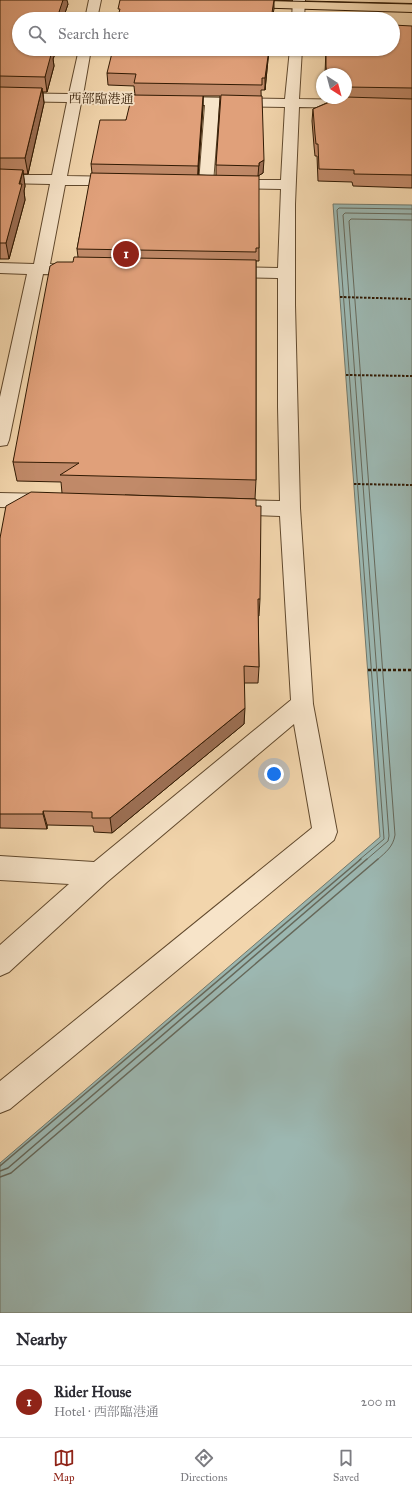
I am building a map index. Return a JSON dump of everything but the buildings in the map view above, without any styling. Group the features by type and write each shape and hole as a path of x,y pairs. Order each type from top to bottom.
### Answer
{"main road":[{"path":"230,2 299,2 412,8"}],"street":[{"path":"92,12 95,0"},
{"path":"298,12 299,2"},
{"path":"0,440 39,269 83,56"},
{"path":"0,1099 325,832 302,704 300,642 290,509 287,185 295,56"},
{"name":"西部臨港通","path":"0,97 412,105"},
{"path":"206,183 212,101"},
{"path":"0,179 136,182"},
{"path":"190,183 287,185"},
{"path":"0,268 97,270"},
{"path":"208,272 287,273"},
{"path":"0,500 63,502"},
{"path":"212,507 290,509"},
{"path":"0,963 98,874 302,704"},
{"path":"0,868 98,874"}],"path":[{"path":"340,298 412,299"},
{"path":"346,375 412,376"},
{"path":"354,484 412,485"},
{"path":"368,670 412,670"}],"water":[{"path":"333,204 412,205 412,1313 0,1313 0,1163 380,837"}],"tram line":[{"path":"245,0 412,4"}],"place":[{"name":"Rider House","path":"126,254"}]}
